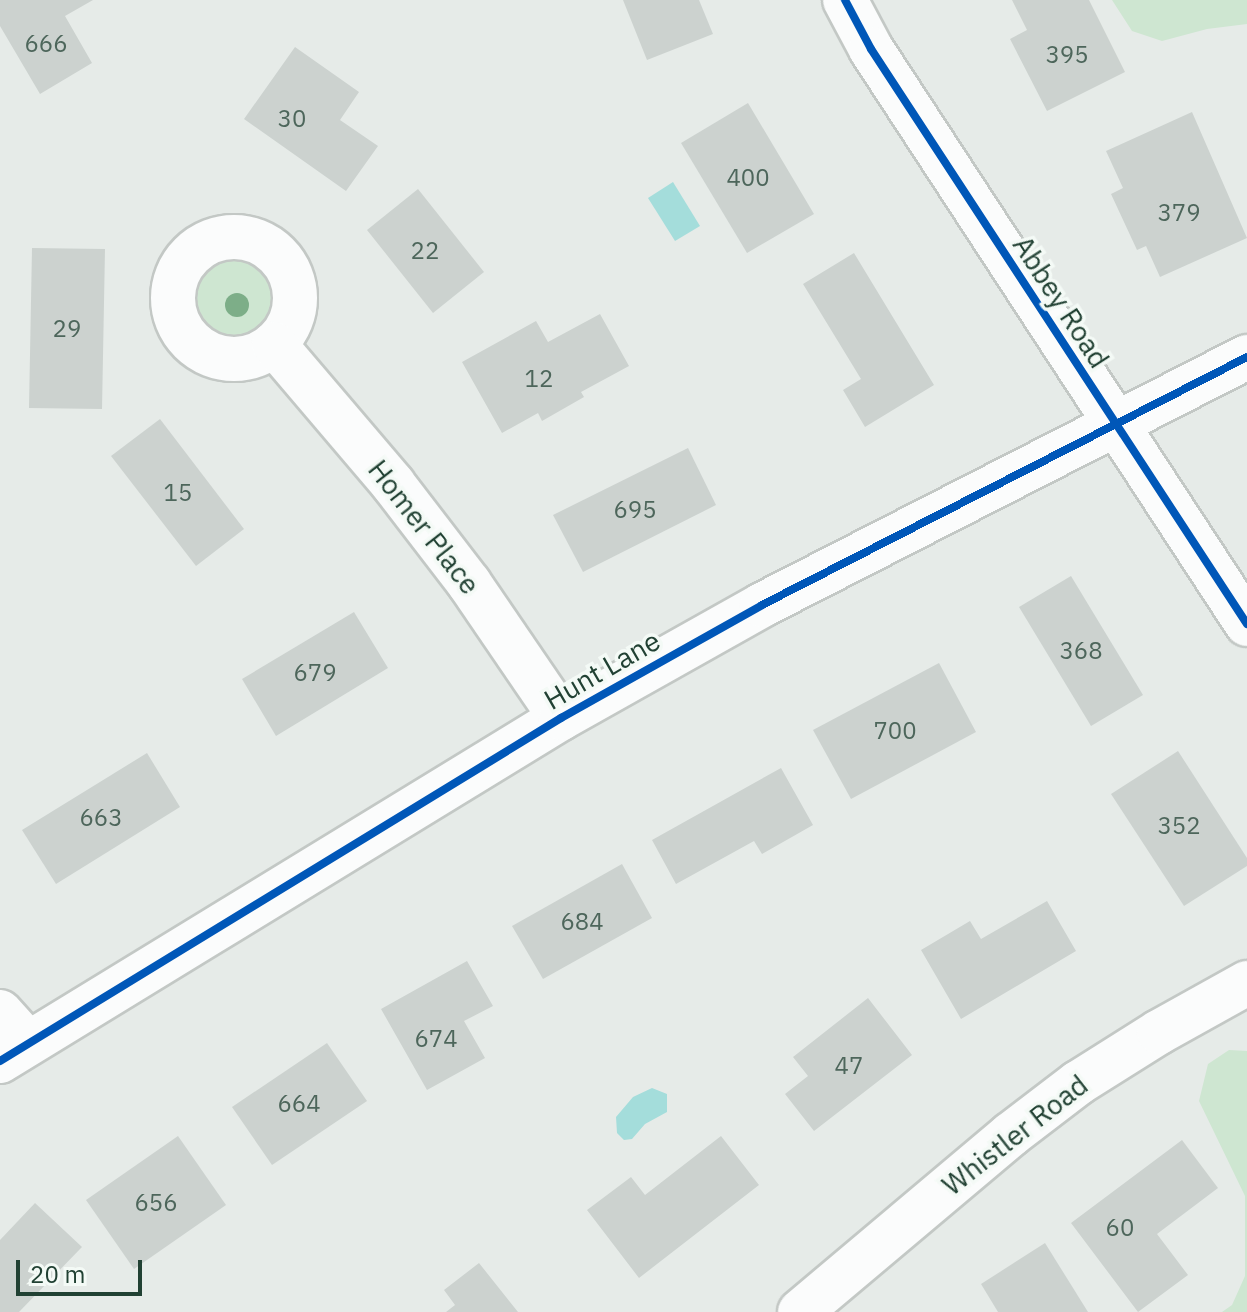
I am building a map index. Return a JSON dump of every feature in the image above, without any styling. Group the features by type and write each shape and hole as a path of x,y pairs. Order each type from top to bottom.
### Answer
{"street":[{"name":"Abbey Road","path":"845,0 871,49 1247,624"},
{"name":"Homer Place","path":"274,344 393,484 450,559 561,718"},
{"name":"Hunt Lane","path":"9,1038 762,605 1247,357"},
{"name":"Whistler Road","path":"800,1312 1010,1135 1078,1083 1159,1032 1247,983"}],"green space":[{"path":"1112,0 1247,0 1247,24 1207,29 1162,41 1132,31"},
{"path":"234,237 257,242 277,255 290,275 295,298 290,321 277,341 257,354 234,359 211,354 191,341 178,321 173,298 178,275 191,255 211,242"},
{"path":"1229,1050 1247,1051 1247,1312 1222,1312 1232,1305 1245,1276 1245,1196 1199,1101 1208,1064"}],"water":[{"path":"673,182 700,226 675,241 648,198"},
{"path":"652,1088 667,1094 667,1112 645,1124 632,1139 624,1140 617,1133 616,1117 633,1097"}],"building":[{"path":"0,0 93,0 65,16 92,63 40,94 0,26"},
{"path":"623,0 699,0 713,34 647,60"},
{"path":"1012,0 1089,0 1125,72 1047,111 1010,39 1027,30"},
{"path":"295,47 359,92 340,120 378,146 346,191 244,119"},
{"path":"748,103 814,214 747,253 681,143"},
{"path":"1192,112 1247,238 1160,277 1146,246 1137,250 1111,194 1123,188 1106,151"},
{"path":"418,189 484,272 433,313 367,230"},
{"path":"32,248 105,249 102,409 29,408"},
{"path":"854,253 934,385 865,427 843,390 861,379 803,284"},
{"path":"600,314 629,366 581,392 584,397 542,421 538,413 502,433 462,362 536,321 548,342"},
{"path":"160,419 244,529 196,566 111,456"},
{"path":"688,448 716,505 583,572 553,515"},
{"path":"1071,576 1143,695 1091,726 1019,607"},
{"path":"354,612 388,668 276,736 242,679"},
{"path":"939,663 976,732 851,799 813,730"},
{"path":"1178,751 1247,858 1247,866 1184,906 1111,794"},
{"path":"147,753 180,807 56,884 22,830"},
{"path":"781,768 813,825 762,854 754,841 676,884 652,840"},
{"path":"622,864 652,918 543,979 512,926"},
{"path":"1047,901 1076,951 961,1019 921,950 970,921 981,939"},
{"path":"467,961 493,1006 464,1021 485,1058 427,1090 381,1009"},
{"path":"868,998 912,1055 814,1131 785,1094 808,1076 793,1057"},
{"path":"327,1043 367,1101 272,1165 232,1107"},
{"path":"178,1136 226,1205 134,1269 86,1200"},
{"path":"721,1136 759,1185 639,1278 587,1210 631,1177 645,1195"},
{"path":"1182,1140 1218,1188 1157,1234 1188,1275 1138,1312 1071,1223"},
{"path":"35,1203 82,1247 19,1312 0,1312 0,1240"},
{"path":"1045,1243 1088,1312 998,1312 981,1284"},
{"path":"479,1263 518,1312 446,1312 455,1305 444,1290"}],"cycle path":[{"path":"845,0 871,49 1247,624"},
{"path":"0,1061 561,718 762,605 1247,357"}]}
